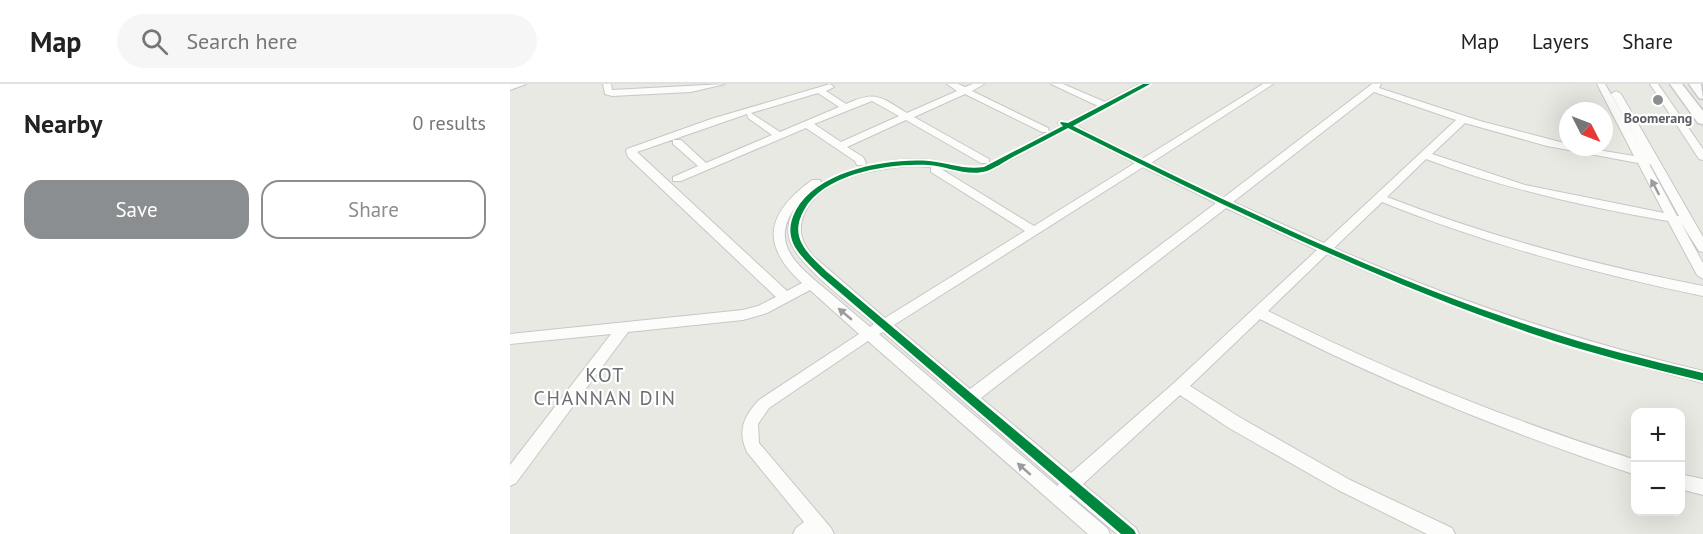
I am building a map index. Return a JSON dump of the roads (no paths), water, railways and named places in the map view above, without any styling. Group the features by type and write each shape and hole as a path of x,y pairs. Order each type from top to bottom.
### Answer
{"main road":[{"path":"1676,84 1703,120"},
{"path":"1695,84 1703,95"}],"street":[{"path":"510,87 522,84"},
{"path":"607,84 608,92 618,93 691,89 722,84"},
{"path":"951,84 1045,130"},
{"path":"840,146 980,84"},
{"path":"1055,84 1102,105"},
{"path":"1102,105 1134,84"},
{"path":"1130,534 884,325 802,252 794,235 794,225 804,204 839,178 886,165 912,163 937,164 965,171 986,169 1065,124 1147,84"},
{"path":"815,530 753,447 748,437 749,426 754,415 777,393 1269,84"},
{"path":"1600,84 1703,275"},
{"path":"1611,84 1703,248"},
{"path":"1654,84 1703,157"},
{"path":"970,398 1227,203 1375,87 1462,120 1540,142 1654,162"},
{"path":"786,298 661,184 631,152 714,121 826,89 845,107"},
{"path":"677,179 845,107 874,98 985,161"},
{"path":"751,116 780,136"},
{"path":"1056,497 1179,387 1462,120"},
{"path":"807,124 860,159 861,163"},
{"path":"1101,534 811,284 788,261 778,240 779,228 791,204 811,186 833,173 861,163 905,156 933,157 973,164 985,161 1045,130 1065,124 1324,249 1406,285 1524,329 1703,377"},
{"path":"677,142 705,167"},
{"path":"1424,155 1529,189 1590,204 1688,221"},
{"path":"937,164 935,170 1034,231"},
{"path":"1378,197 1472,233 1547,256 1607,272 1703,291"},
{"path":"510,339 743,315 786,298 811,284"},
{"path":"1257,312 1383,374 1462,407 1631,467"},
{"path":"510,478 624,327"},
{"path":"1179,387 1235,423 1344,485 1446,534"},
{"path":"1685,482 1703,487"}],"place":[{"name":"Boomerang","path":"1658,100"}],"district":[{"name":"KOT CHANNAN DIN","path":"605,386"}]}
